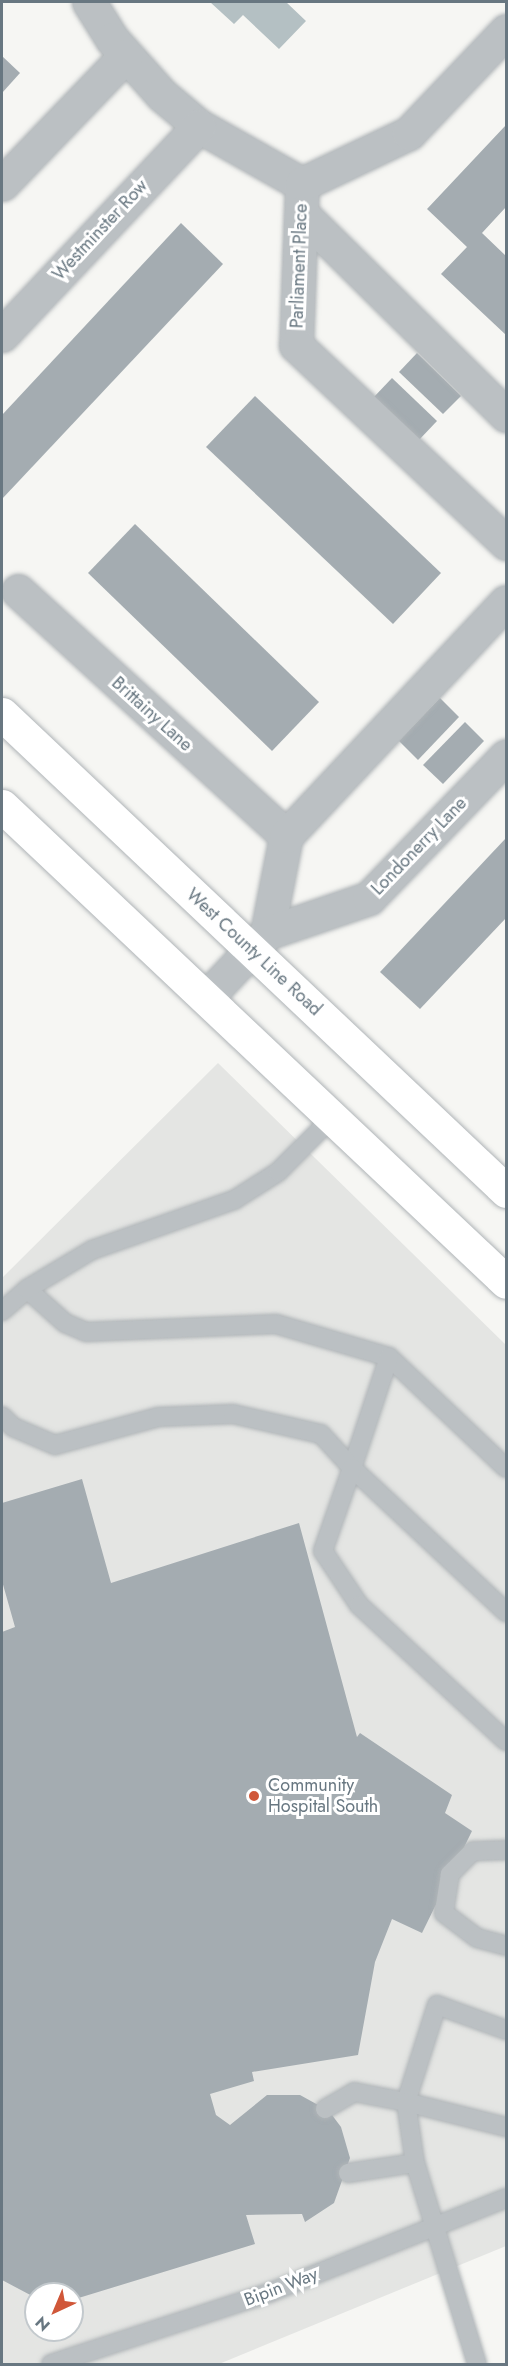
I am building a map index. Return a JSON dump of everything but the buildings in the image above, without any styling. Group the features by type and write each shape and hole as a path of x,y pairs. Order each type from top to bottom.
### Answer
{"main road":[{"name":"West County Line Road","path":"2,714 259,941 507,1191"},
{"path":"2,806 507,1282"}],"street":[{"name":"Parliament Place","path":"89,2 125,56 199,126 301,199 296,345 507,543"},
{"path":"507,31 409,133 301,199 507,415"},
{"path":"2,184 125,56"},
{"name":"Westminster Row","path":"2,335 199,126"},
{"name":"Brittainy Lane","path":"18,591 286,836"},
{"path":"259,941 286,836 507,602"},
{"name":"Londonerry Lane","path":"206,998 259,941 369,898 507,756"}],"lane":[{"path":"2,1311 27,1289 92,1250 234,1200 278,1172 333,1118"},
{"path":"27,1289 65,1323 86,1332 276,1324 389,1358 507,1468"},
{"path":"389,1358 323,1551 359,1605 507,1741"},
{"path":"2,1416 13,1427 55,1445 158,1417 233,1414 321,1434 352,1468 507,1612"},
{"path":"507,1850 473,1851 450,1874 444,1913 477,1938 507,1946"},
{"path":"477,2364 438,2224 415,2163 406,2102 437,2005 507,2030"},
{"path":"326,2109 354,2092 406,2102 507,2127"},
{"path":"348,2173 415,2163"},
{"name":"Bipin Way","path":"51,2364 271,2292 507,2198"}],"shaded area":[{"path":"210,2 286,2 306,21 279,49 243,15 234,24"},
{"name":"Community Hospital South","path":"218,1063 506,1345 506,2246 219,2364 2,2364 2,1278"}],"place":[{"name":"Community Hospital South","path":"254,1796"}]}
